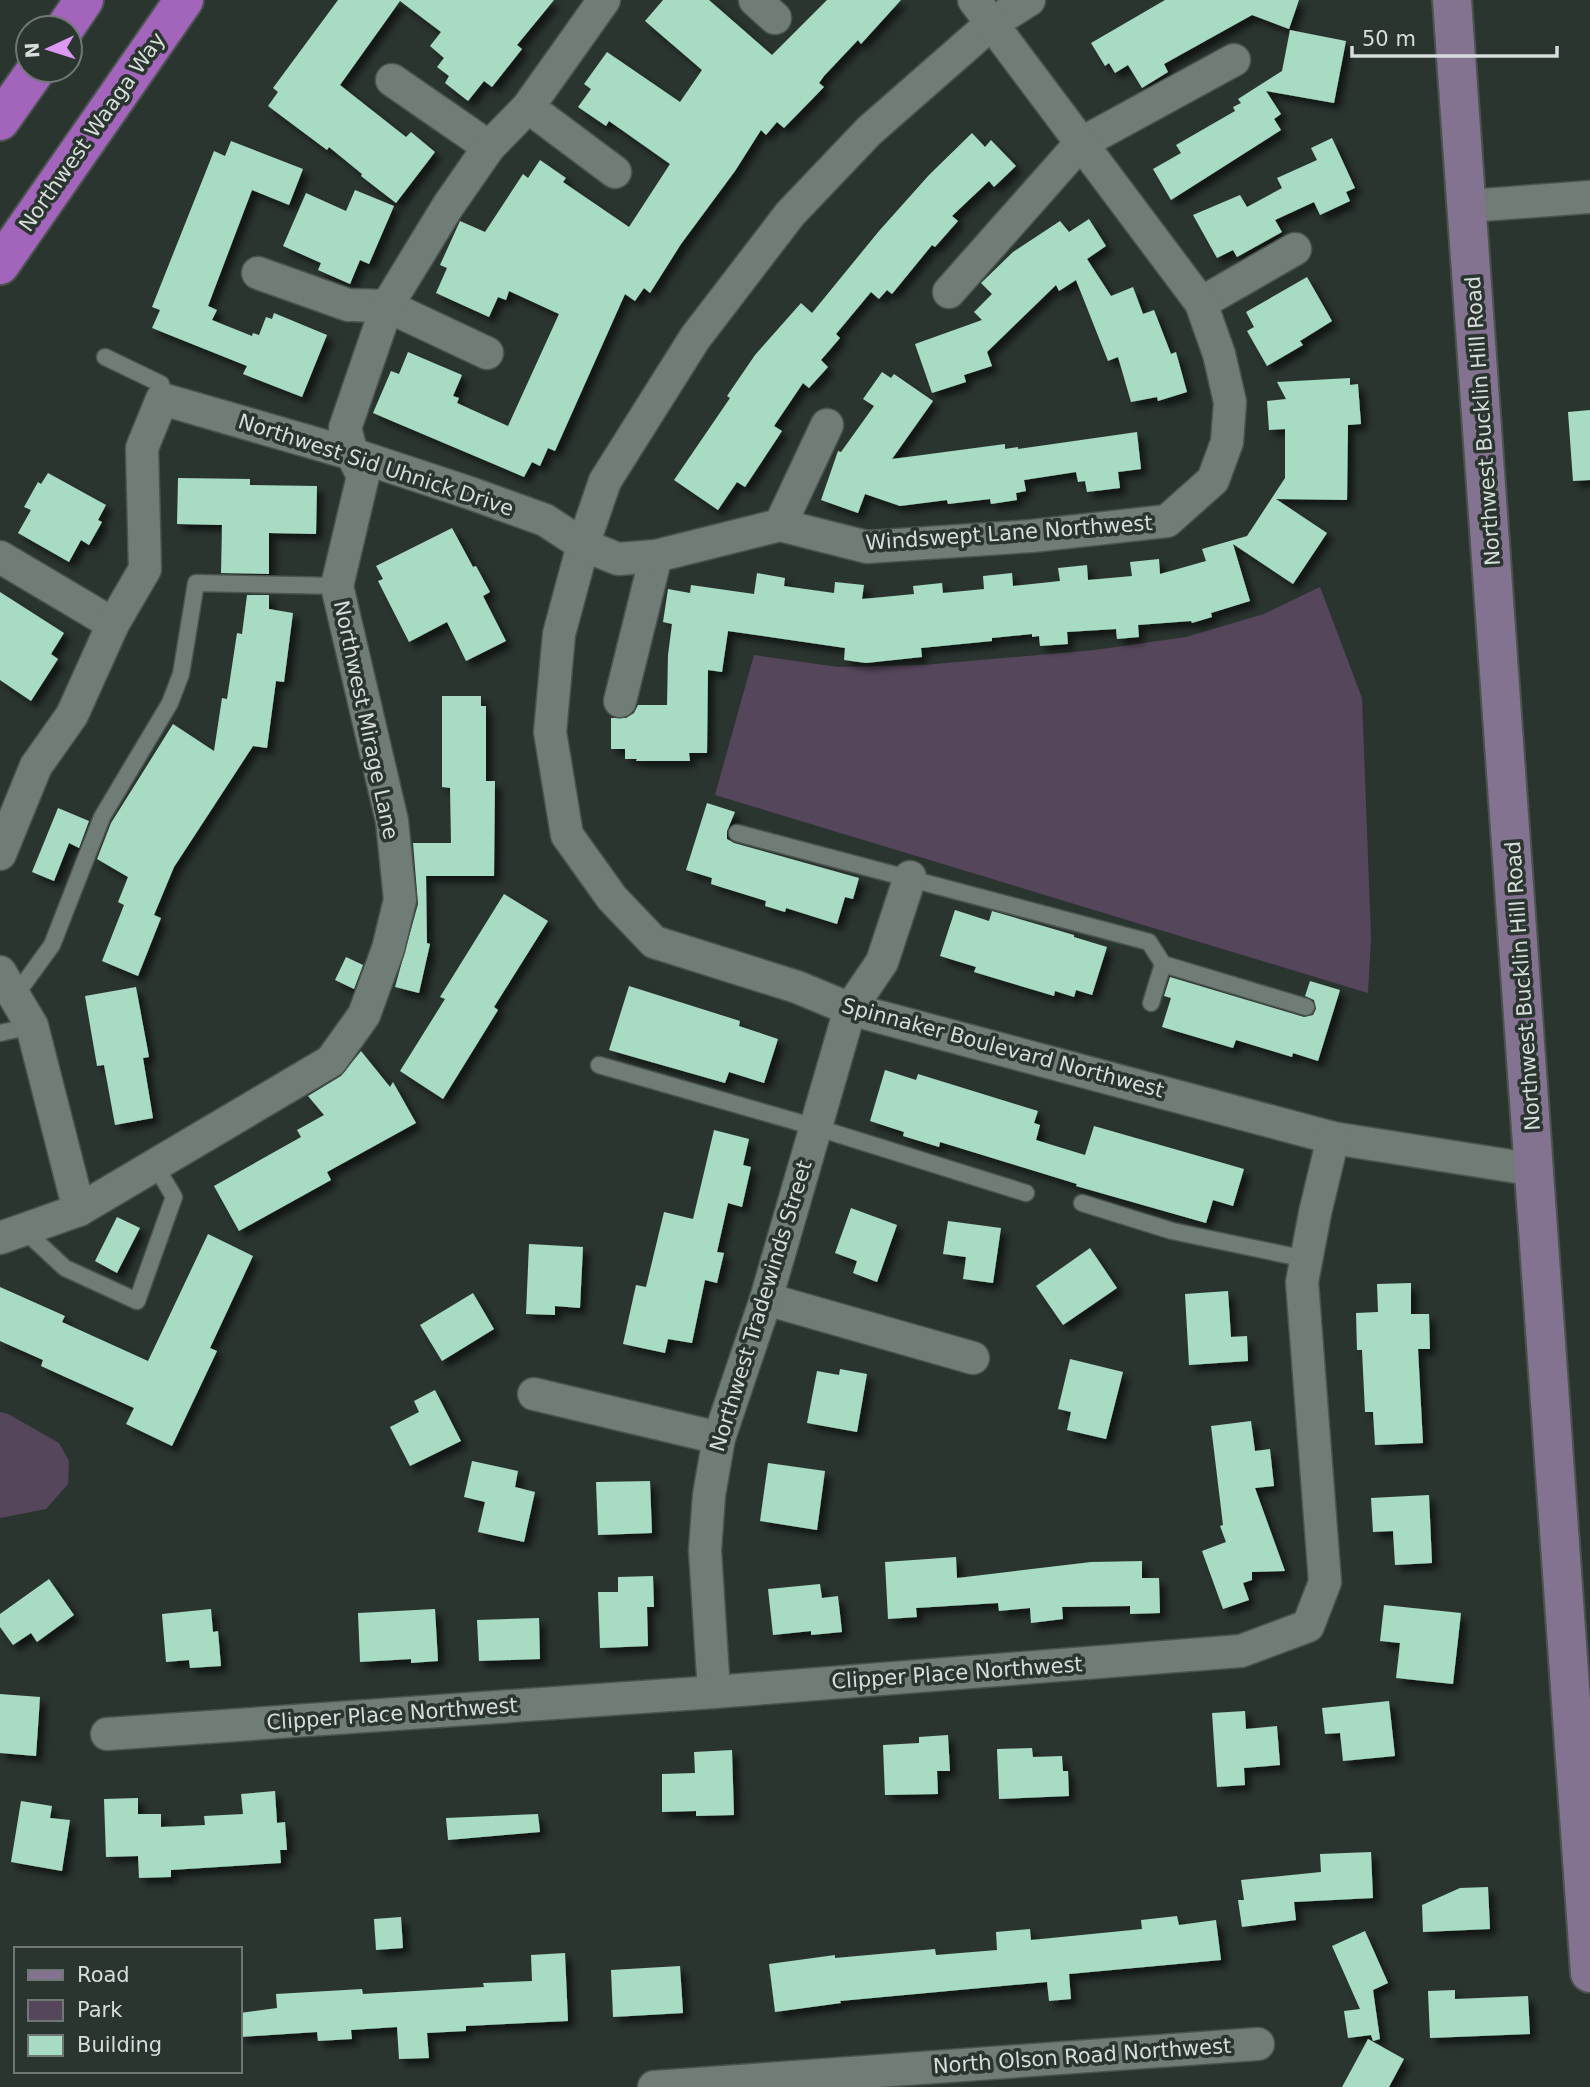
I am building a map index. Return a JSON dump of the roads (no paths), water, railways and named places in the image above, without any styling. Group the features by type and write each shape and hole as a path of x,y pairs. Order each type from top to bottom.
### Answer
{"highway":[{"name":"Northwest Waaga Way","path":"0,265 184,0"},
{"path":"0,121 26,84"}],"main road":[{"name":"Northwest Bucklin Hill Road","path":"1452,0 1585,1810 1590,1973"}],"street":[{"name":"Northwest Mirage Lane","path":"12,1234 79,1210 331,1061 364,1015 388,949 400,900 392,821 337,586 363,476 352,454 345,428 387,306 448,206 489,147 528,107 604,0"},
{"name":"Spinnaker Boulevard Northwest","path":"1030,0 982,12 790,214 695,338 605,481 583,545 559,634 550,733 567,835 612,898 654,942 797,987 850,1009 1334,1138 1536,1170"},
{"name":"Windswept Lane Northwest","path":"583,545 618,559 656,556 780,525 867,547 1032,536 1167,521 1213,480 1227,442 1230,402 1219,354 1201,303 982,12"},
{"path":"949,292 1080,144 1234,60"},
{"path":"392,80 489,147"},
{"path":"528,107 615,172"},
{"path":"1468,206 1590,197"},
{"path":"1201,303 1296,249"},
{"path":"258,273 348,305 387,306 486,353"},
{"path":"0,854 36,766 72,715 113,624 145,569 142,448 162,399"},
{"name":"Northwest Sid Uhnick Drive","path":"162,399 352,454 545,520 583,545"},
{"path":"780,525 827,425"},
{"path":"620,701 656,556"},
{"path":"0,557 113,624"},
{"name":"Northwest Tradewinds Street","path":"714,1692 705,1550 709,1495 719,1438 766,1299 850,1009 882,962 910,877"},
{"path":"7,984 32,1026 79,1210"},
{"name":"Clipper Place Northwest","path":"107,1734 714,1692 1241,1651 1308,1626 1325,1583 1302,1282 1315,1213 1334,1138"},
{"path":"766,1299 973,1358"},
{"path":"534,1394 719,1438"},
{"name":"North Olson Road Northwest","path":"654,2087 1258,2044"}],"lane":[{"path":"105,357 161,384 162,399"},
{"path":"7,984 52,945 102,817 170,703 181,674 196,583 337,586"},
{"path":"737,833 1149,942 1163,964 1306,1007"},
{"path":"1152,1003 1163,964"},
{"path":"0,1034 32,1026"},
{"path":"599,1065 815,1127 1026,1193"},
{"path":"12,1234 65,1268 137,1301 174,1197 155,1165"},
{"path":"1082,1203 1182,1233 1306,1259"}]}
